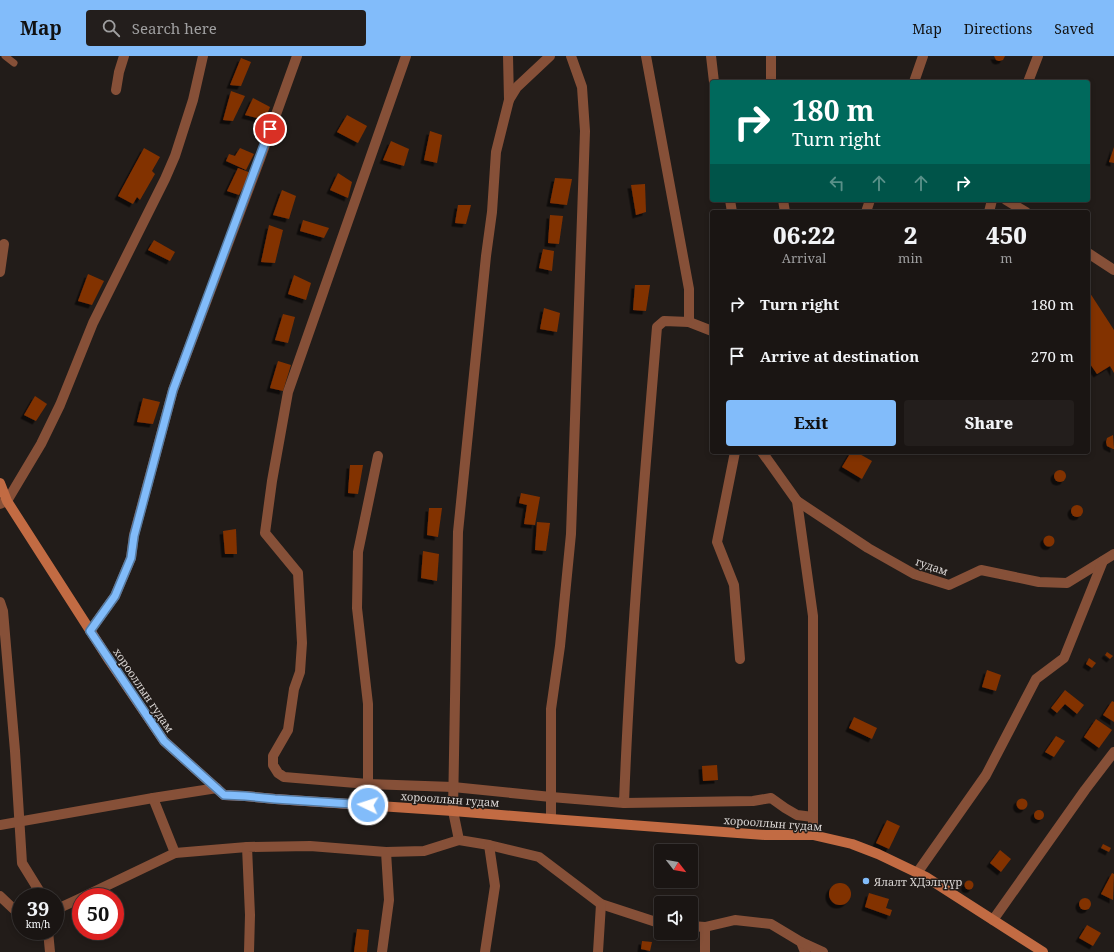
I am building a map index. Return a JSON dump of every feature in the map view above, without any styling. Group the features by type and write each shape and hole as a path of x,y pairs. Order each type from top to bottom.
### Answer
{"main road":[{"name":"хорооллын гудам","path":"0,483 3,502 164,741 224,795 765,835 813,835 852,844 878,854 926,877 1043,952"}],"street":[{"path":"116,90 119,72 124,56"},
{"path":"3,502 41,444 60,405 93,323 165,179 175,156 193,100 203,56"},
{"path":"90,631 115,596 131,558 134,536 173,390 260,159 296,56"},
{"path":"406,56 288,392 272,482 265,533 298,573 302,643 300,672 294,690 288,730 273,756 273,765 278,773 284,777 368,784 453,788 624,803 754,801 771,798 797,815 813,817"},
{"path":"459,840 453,811 458,532 486,256 492,212 496,152 509,100 508,56"},
{"path":"509,100 517,87 550,56"},
{"path":"551,819 551,709 560,646 571,534 585,131 582,87 571,56"},
{"path":"646,56 689,289 689,322"},
{"path":"711,56 714,80"},
{"path":"771,56 771,80"},
{"path":"915,80 923,56"},
{"path":"1029,80 1038,56"},
{"path":"1009,202 1023,210"},
{"path":"0,272 4,244"},
{"path":"1090,254 1114,270"},
{"path":"624,803 626,740 637,574 657,327 664,320 689,322 710,330"},
{"path":"735,454 717,542 734,585 740,659"},
{"path":"763,454 797,502 813,616 813,835"},
{"path":"368,805 368,704 357,608 358,552 378,456"},
{"name":"гудам","path":"797,502 868,548 914,574 949,585 981,570 1040,582 1067,584 1114,554"},
{"path":"917,873 986,775 1036,679 1064,658 1103,561"},
{"path":"0,602 3,610 15,751 22,863 37,888"},
{"path":"993,920 1085,790 1114,752"},
{"path":"0,825 217,788"},
{"path":"153,798 175,853"},
{"path":"103,888 175,853 247,847 310,846 386,852 424,851 459,840 489,845 539,857 601,904 654,921"},
{"path":"485,952 495,886 489,845"},
{"path":"247,847 250,914 248,952"},
{"path":"382,952 389,900 386,852"},
{"path":"0,896 12,907"},
{"path":"598,952 601,904"},
{"path":"698,926 705,927 735,920 771,924 801,942 823,952"},
{"path":"705,927 705,952"},
{"path":"49,940 50,952"},
{"path":"801,942 805,952"}],"lane":[{"path":"5,56 14,63"}],"building":[{"path":"994,56 1005,56 1003,60 999,61 996,60"},
{"path":"241,58 251,62 241,86 230,85"},
{"path":"231,91 245,96 233,121 223,120"},
{"path":"253,98 270,107 265,120 245,115"},
{"path":"347,115 367,126 358,143 337,132"},
{"path":"430,131 442,135 437,163 424,160"},
{"path":"391,141 409,149 404,166 383,160"},
{"path":"1114,147 1114,163 1109,162"},
{"path":"144,148 160,157 152,171 155,174 140,200 137,197 133,204 118,196"},
{"path":"240,148 254,154 246,170 226,161 229,154 235,156"},
{"path":"238,168 251,173 239,195 227,191"},
{"path":"338,173 352,182 348,198 330,190"},
{"path":"555,178 572,179 567,205 550,203"},
{"path":"645,184 646,212 636,215 631,185"},
{"path":"282,190 296,196 289,219 273,215"},
{"path":"458,205 471,205 466,224 455,223"},
{"path":"550,215 563,216 559,244 548,243"},
{"path":"303,220 329,228 324,238 300,231"},
{"path":"269,225 283,230 275,263 261,262"},
{"path":"154,240 175,252 170,261 148,250"},
{"path":"543,249 554,251 552,271 539,268"},
{"path":"88,274 104,281 92,305 78,301"},
{"path":"294,275 311,283 306,300 288,294"},
{"path":"635,285 650,285 646,311 633,310"},
{"path":"1090,293 1114,330 1114,373 1110,366 1097,374 1090,364"},
{"path":"544,308 560,313 557,332 540,329"},
{"path":"283,314 295,317 288,343 275,340"},
{"path":"278,361 291,365 283,391 270,388"},
{"path":"35,396 47,404 36,421 24,415"},
{"path":"143,398 160,402 153,424 137,422"},
{"path":"1113,435 1114,449 1107,446 1106,442 1107,438"},
{"path":"850,454 860,454 872,461 862,479 842,467"},
{"path":"350,465 363,465 358,494 348,493"},
{"path":"1058,470 1062,470 1066,476 1062,482 1058,482 1054,478 1054,474"},
{"path":"521,493 540,497 535,525 524,524 527,505 519,503"},
{"path":"1077,505 1081,507 1083,511 1081,515 1077,517 1073,515 1071,511 1073,507"},
{"path":"429,508 442,508 438,537 427,535"},
{"path":"537,522 550,523 546,551 535,550"},
{"path":"236,529 237,554 225,554 223,531"},
{"path":"1049,535 1053,537 1055,541 1053,545 1049,547 1045,545 1043,541 1045,537"},
{"path":"423,551 439,554 437,581 421,578"},
{"path":"1107,652 1113,656 1110,659 1105,655"},
{"path":"1089,658 1096,663 1092,668 1086,664"},
{"path":"987,670 1001,675 996,691 982,687"},
{"path":"1065,690 1084,705 1077,714 1065,704 1057,713 1051,708"},
{"path":"1112,701 1114,702 1114,722 1103,715"},
{"path":"854,717 877,728 872,739 849,728"},
{"path":"1096,719 1112,730 1099,748 1084,737"},
{"path":"1056,736 1065,741 1054,757 1045,752"},
{"path":"717,765 718,780 703,781 702,766"},
{"path":"1020,799 1024,799 1026,800 1026,808 1020,809 1017,806 1017,802"},
{"path":"1037,810 1041,810 1043,811 1043,819 1037,820 1034,817 1034,813"},
{"path":"887,820 900,826 889,849 876,843"},
{"path":"1103,844 1111,848 1109,852 1101,848"},
{"path":"1000,850 1011,859 1001,872 990,863"},
{"path":"1112,873 1114,874 1113,900 1101,894"},
{"path":"969,880 974,885 969,890 964,885"},
{"path":"840,883 848,886 851,894 848,902 840,905 832,902 829,894 832,886"},
{"path":"869,893 889,899 886,908 892,910 890,916 865,907"},
{"path":"1083,898 1087,898 1091,904 1087,910 1083,910 1079,906 1079,902"},
{"path":"1087,925 1101,933 1093,946 1079,938"},
{"path":"357,929 369,930 367,952 354,952"},
{"path":"642,941 652,942 650,951 641,949"}],"place":[{"name":"Ялалт ХДэлгүүр","path":"866,881"}],"route":[{"path":"270,129 255,173 173,390 134,536 131,558 115,596 90,631 164,741 224,795 368,805"}]}
